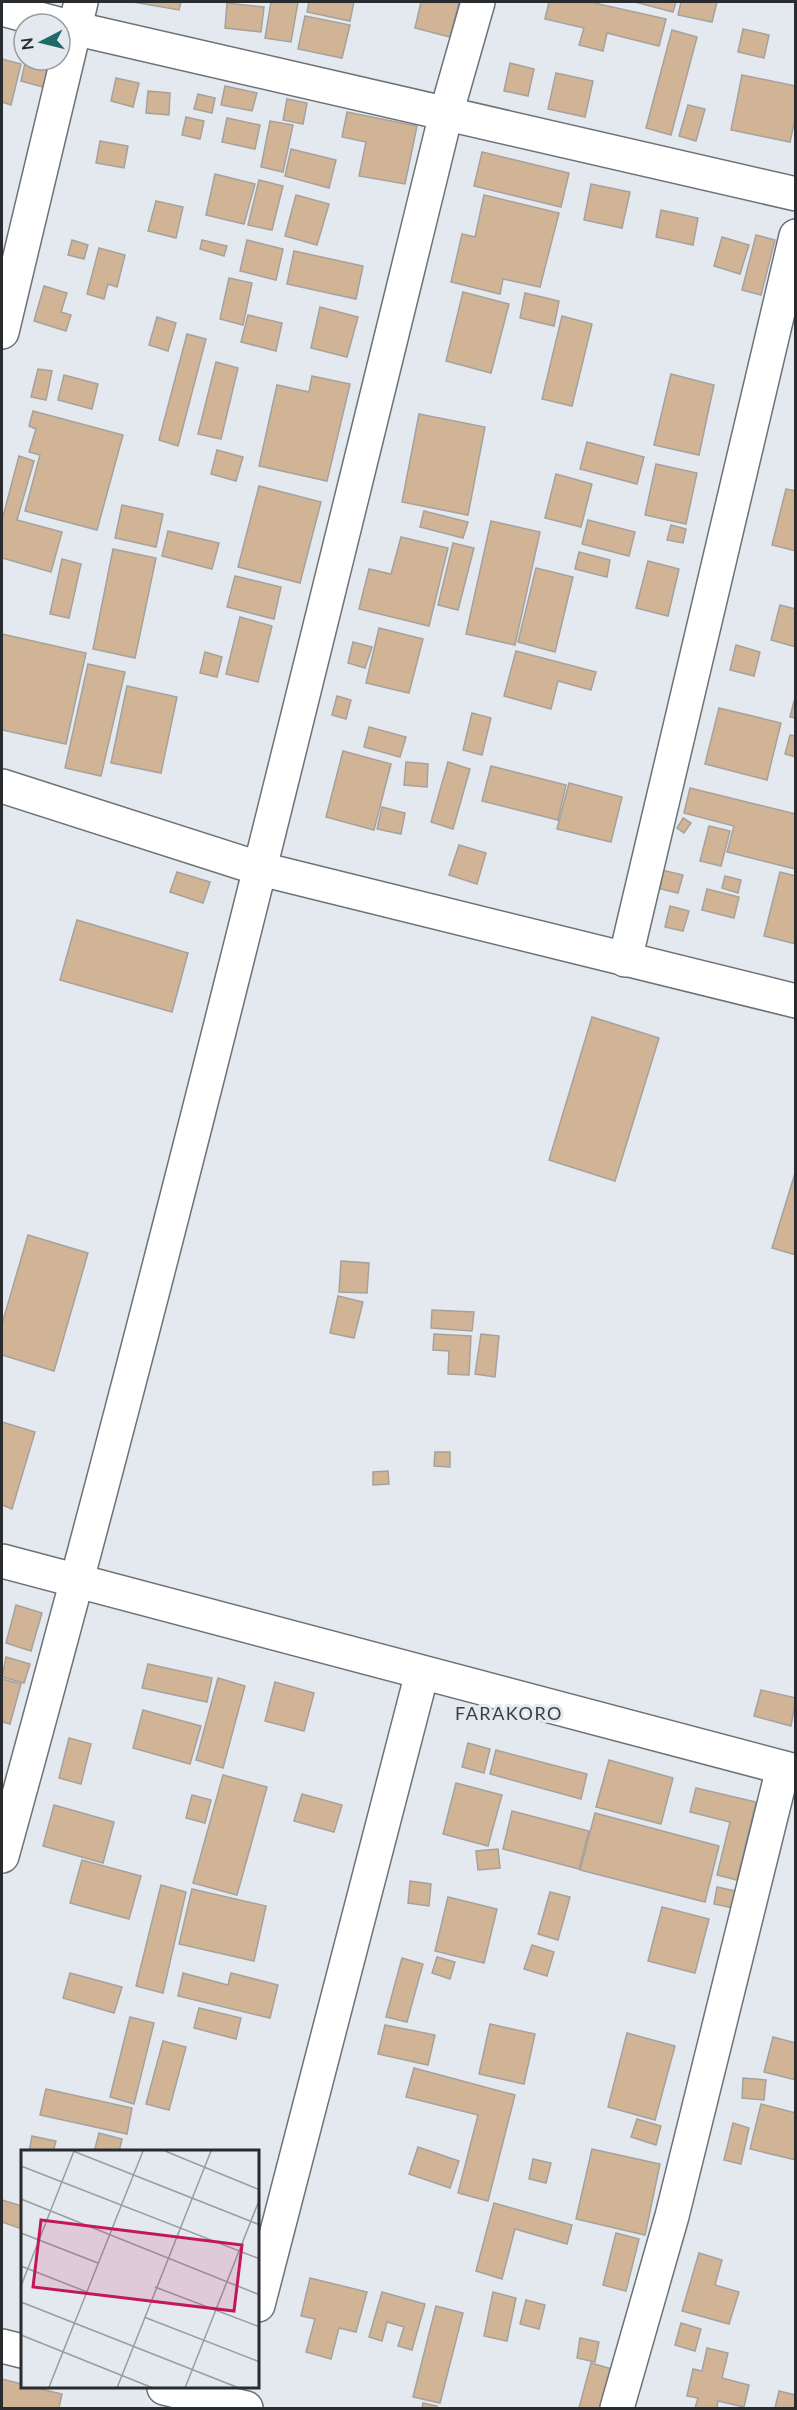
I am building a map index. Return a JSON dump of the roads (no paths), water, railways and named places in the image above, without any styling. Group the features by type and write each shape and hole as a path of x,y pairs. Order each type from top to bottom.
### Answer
{"street":[{"path":"2,1856 77,1582 261,869 446,114 478,2"},
{"path":"2,9 20,12"},
{"path":"72,21 446,114 795,194"},
{"path":"2,332 57,72"},
{"path":"625,960 795,236"},
{"path":"2,786 261,869 795,1001"},
{"path":"2,1561 789,1769 672,2216 617,2409"},
{"path":"260,2298 422,1673"},
{"path":"2,2346 21,2351"},
{"path":"169,2389 237,2402"}],"district":[{"name":"FARAKORO","path":"509,1714"}]}
